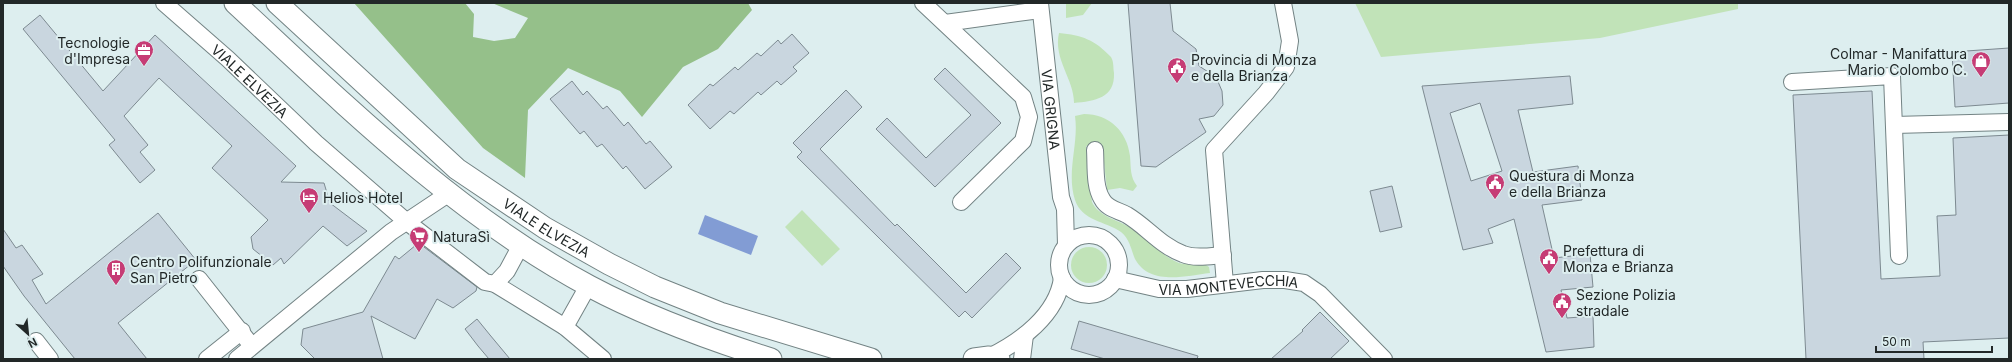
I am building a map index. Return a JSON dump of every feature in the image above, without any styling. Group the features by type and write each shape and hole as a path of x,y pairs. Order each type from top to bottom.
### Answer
{"main road":[{"name":"VIALE ELVEZIA","path":"235,3 324,86 448,194 521,245 588,286 659,320 771,359"},
{"name":"VIALE ELVEZIA","path":"277,3 457,169 545,228 609,264 655,287 727,315 871,359"}],"street":[{"name":"VIALE ELVEZIA","path":"164,3 228,59 316,143 407,222 485,282 495,284 564,327 603,359"},
{"path":"924,3 1023,97 1029,117 1024,141 961,202"},
{"path":"1225,284 1214,150 1266,92 1286,67 1290,41 1283,3"},
{"name":"VIA GRIGNA","path":"945,23 1040,6 1061,197 1065,210 1066,245"},
{"path":"1792,82 1892,76 1899,256"},
{"path":"1894,125 2009,122"},
{"path":"1095,150 1098,192 1107,206 1127,215 1147,229 1164,244 1184,254 1200,257 1223,255"},
{"path":"237,359 390,232 448,194"},
{"name":"VIA GRIGNA","path":"1065,210 1084,235"},
{"path":"987,358 1025,335 1054,304 1060,291 1062,278 1059,261 1066,245 1084,235 1094,235 1103,238 1111,244 1116,251 1119,261 1119,270 1116,279 1109,287 1101,292 1091,295 1081,294 1054,304"},
{"path":"495,284 507,271 521,245"},
{"path":"1062,278 1067,285 1081,294"},
{"path":"199,279 242,331 252,346"},
{"name":"VIA MONTEVECCHIA","path":"1116,279 1159,289 1187,289 1263,280 1285,280 1304,283 1320,294 1384,359"},
{"path":"564,327 588,286"},
{"path":"207,359 242,331"},
{"path":"1022,359 1025,335"},
{"path":"36,341 50,359"}],"green space":[{"path":"354,3 465,3 474,14 473,37 494,41 515,38 528,18 492,3 748,3 752,10 718,49 683,67 642,117 620,91 568,68 528,110 525,178 483,148"},
{"path":"1066,3 1092,3 1083,15 1066,18"},
{"path":"1355,3 1738,3 1738,9 1600,38 1381,57"},
{"path":"1059,33 1075,35 1088,39 1094,42 1111,57 1113,61 1114,73 1113,81 1111,88 1102,97 1074,103 1071,86 1059,52"},
{"path":"1084,114 1101,117 1109,121 1121,132 1128,147 1132,176 1137,186 1133,191 1120,188 1107,190 1102,144 1086,146 1092,202 1095,207 1103,214 1129,227 1160,252 1173,260 1183,264 1206,265 1209,267 1210,273 1169,277 1150,273 1135,259 1128,241 1121,232 1088,216 1078,207 1075,200 1072,179 1076,126 1075,116"},
{"path":"802,210 840,249 822,266 785,227"},
{"path":"1093,247 1102,252 1106,258 1106,272 1102,278 1093,283 1085,283 1076,278 1072,272 1071,261 1076,252 1082,248"}],"water":[{"path":"705,215 758,236 751,255 698,234"}],"building":[{"name":"Provincia di Monza e della Brianza","path":"1128,3 1170,3 1173,31 1196,49 1199,66 1216,77 1222,91 1223,105 1214,116 1199,119 1206,132 1156,167 1141,166"},
{"path":"40,15 103,91 155,35 296,166 281,182 324,183 330,203 367,231 347,246 323,226 284,264 281,258 273,265 253,249 251,237 268,220 212,168 232,146 159,78 124,116 148,145 140,152 155,170 140,183 109,145 115,140 23,29"},
{"path":"792,34 809,53 793,67 797,71 781,85 777,81 761,95 758,92 734,114 730,111 710,129 688,105 710,84 713,86 735,67 738,70 757,53 761,56 778,40 781,44"},
{"name":"Colmar - Manifattura Mario Colombo C.","path":"2009,48 2009,103 1955,107 1952,52"},
{"path":"945,68 1001,123 935,187 876,129 887,118 926,158 971,115 934,79"},
{"path":"1570,76 1573,104 1518,110 1533,172 1578,166 1582,200 1542,205 1554,258 1590,254 1593,287 1561,290 1567,318 1593,316 1594,347 1546,352 1514,219 1488,229 1493,243 1463,250 1422,86","holes":["1480,103 1502,171 1471,181 1450,113"]},
{"path":"572,81 583,95 587,91 603,109 607,106 624,126 628,122 646,144 650,141 672,167 645,189 626,166 623,169 602,144 597,147 584,131 580,134 550,99"},
{"path":"846,90 862,107 820,149 895,226 897,224 966,293 1006,253 1021,268 972,318 965,311 959,317 797,157 802,152 793,143"},
{"path":"1872,91 1881,279 1940,276 1937,216 1956,215 1953,138 2009,135 2009,338 1923,342 1924,359 1806,359 1793,95"},
{"path":"1392,186 1402,227 1380,232 1370,191"},
{"name":"Centro Polifunzionale San Pietro","path":"158,213 196,260 118,323 147,359 75,359 24,296 3,266 3,229 16,248 22,245 43,274 32,280 46,304"},
{"path":"420,244 477,287 476,291 453,308 437,299 415,339 371,316 383,359 315,359 301,345 303,329 363,312 395,256 399,259 416,245"},
{"path":"1320,312 1349,341 1330,359 1271,359 1303,331 1302,330"},
{"path":"477,319 510,359 489,359 478,346 465,329"},
{"path":"1079,321 1198,356 1197,359 1105,359 1071,349"}],"place":[{"name":"Tecnologie d'Impresa","path":"144,67"},
{"name":"Colmar - Manifattura Mario Colombo C.","path":"1981,78"},
{"name":"Provincia di Monza e della Brianza","path":"1177,84"},
{"name":"Questura di Monza e della Brianza","path":"1495,200"},
{"name":"Helios Hotel","path":"309,214"},
{"name":"NaturaSì","path":"419,253"},
{"name":"Prefettura di Monza e Brianza","path":"1549,275"},
{"name":"Centro Polifunzionale San Pietro","path":"116,286"},
{"name":"Sezione Polizia stradale","path":"1562,319"}]}
